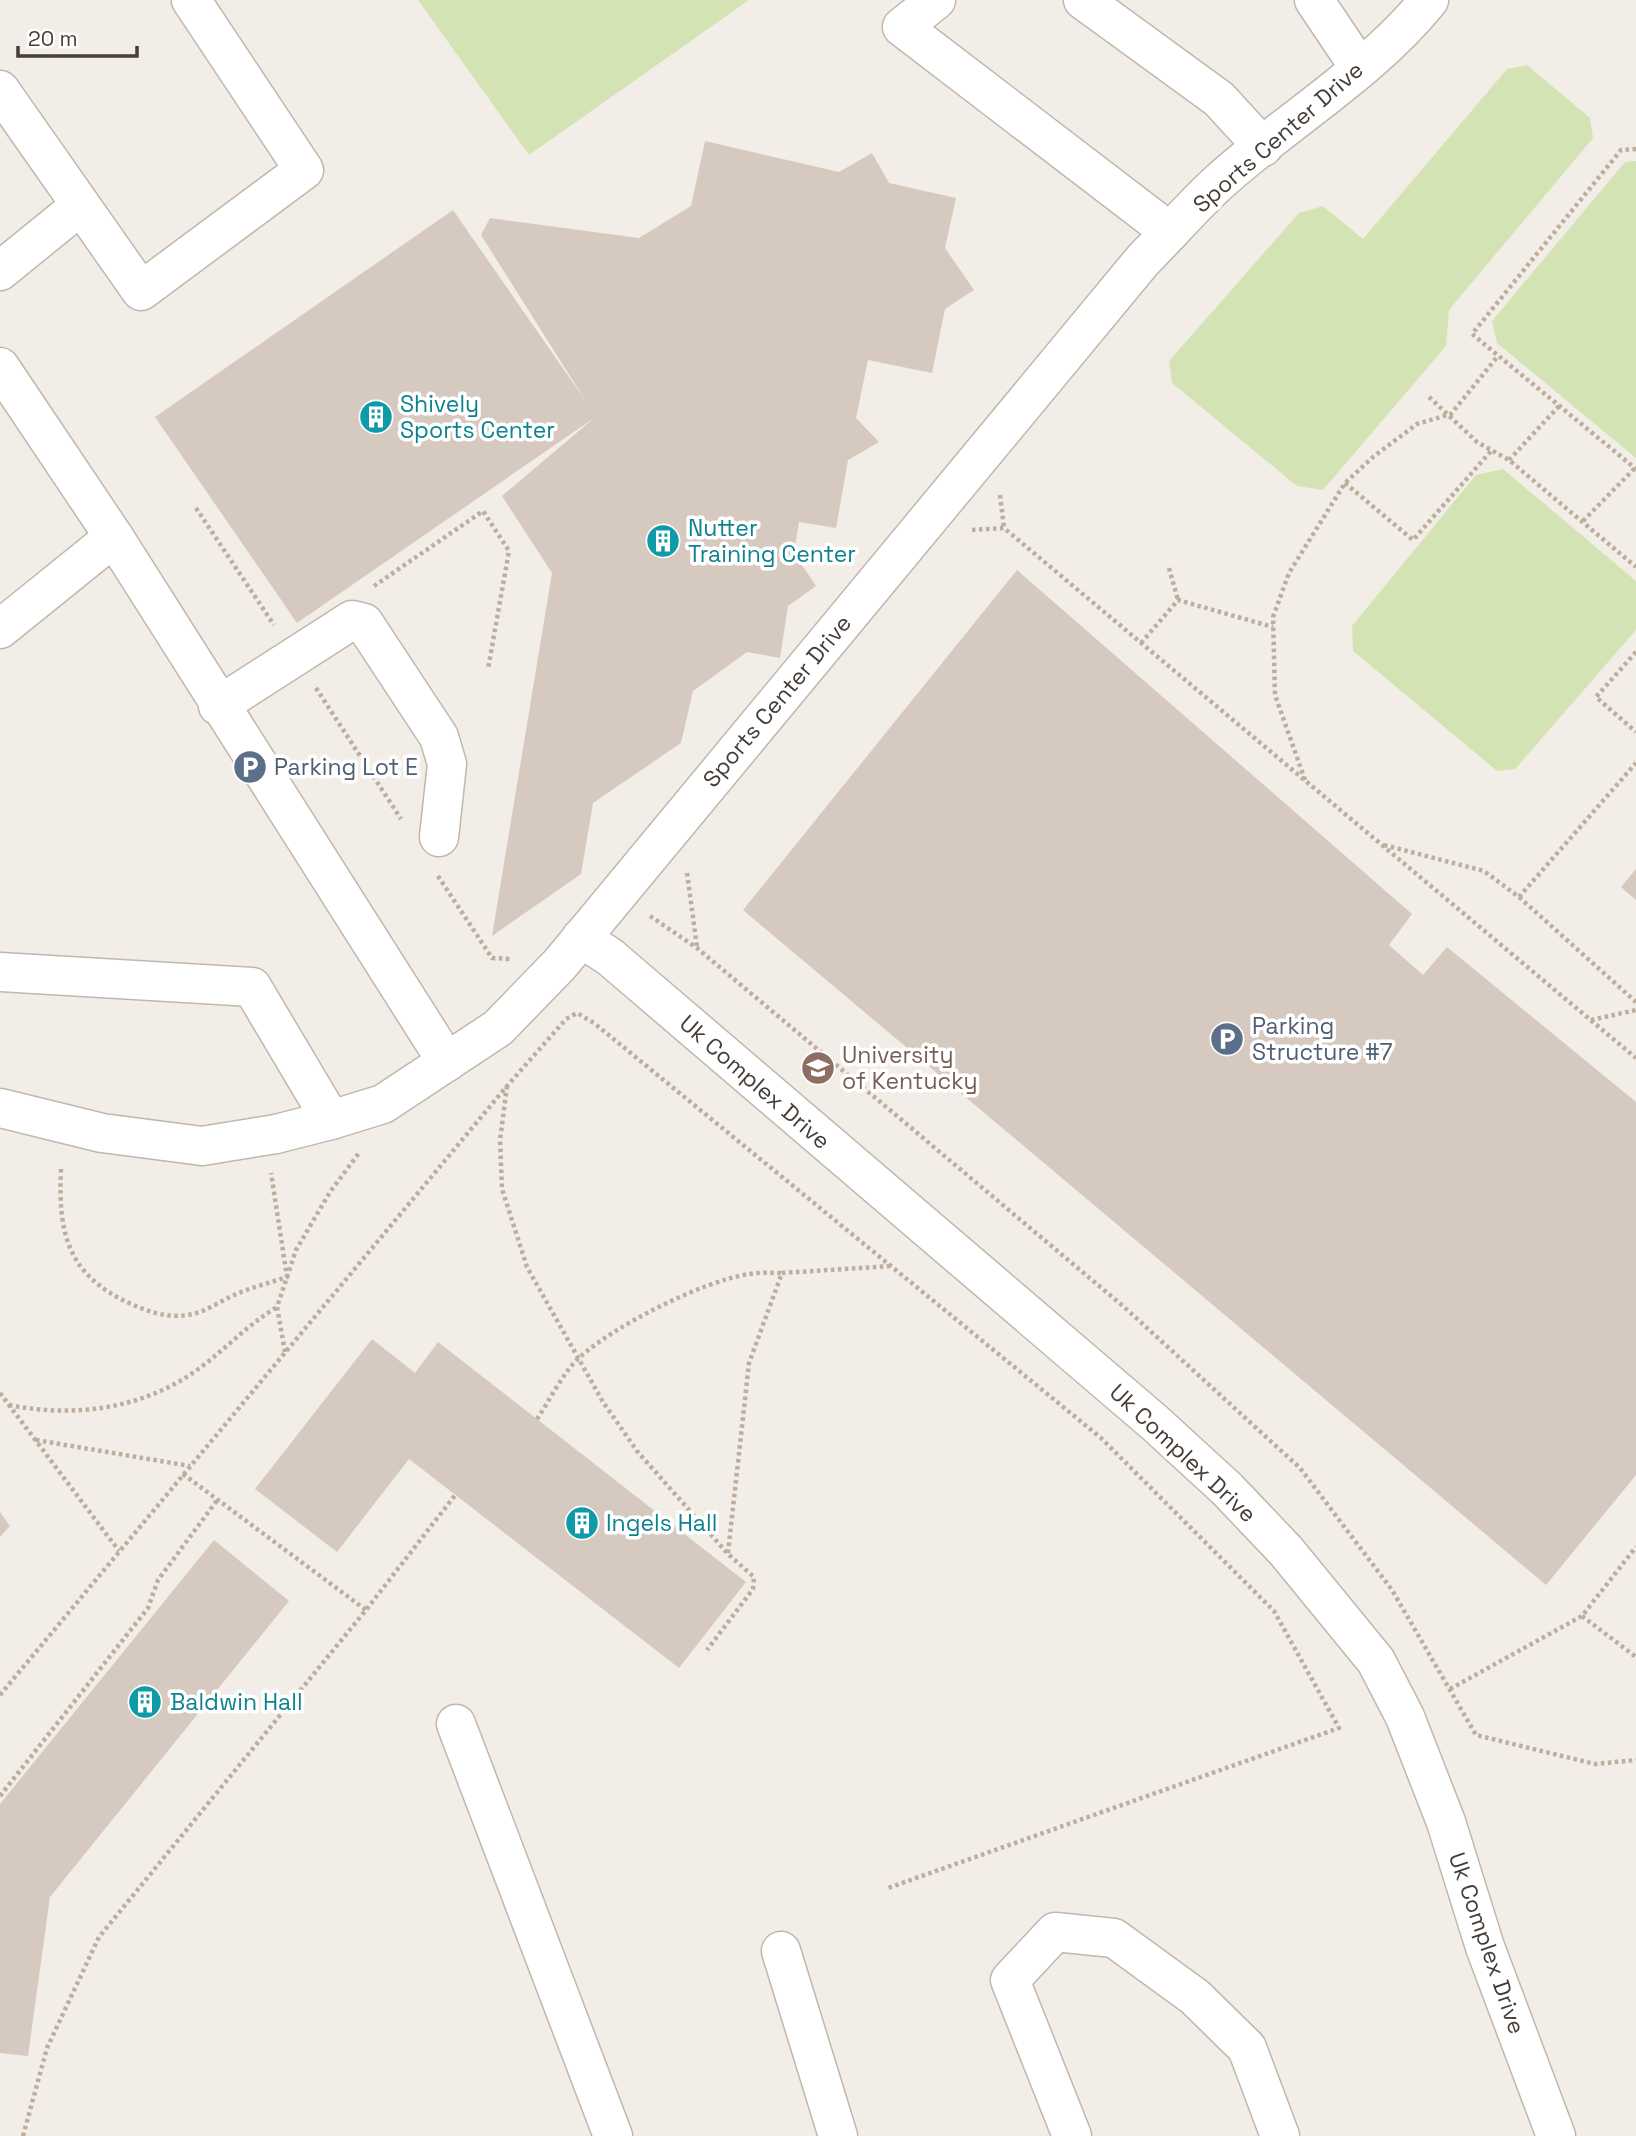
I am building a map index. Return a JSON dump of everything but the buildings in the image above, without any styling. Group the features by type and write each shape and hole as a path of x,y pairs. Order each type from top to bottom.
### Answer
{"street":[{"path":"0,90 141,291 304,170 191,0"},
{"path":"936,0 902,27 1170,232"},
{"path":"1083,0 1219,99 1263,147"},
{"path":"1314,0 1359,67"},
{"name":"Sports Center Drive","path":"0,1108 102,1133 202,1146 276,1134 383,1104 498,1028 581,938 1143,260 1219,183 1359,67 1413,19 1429,0"},
{"path":"0,271 80,206"},
{"path":"0,368 114,537 218,706 447,1062"},
{"path":"0,629 114,537"},
{"path":"218,706 352,620 364,623 439,737 447,764 426,844"},
{"name":"Uk Complex Drive","path":"581,938 610,957 1164,1431 1227,1489 1286,1551 1376,1661 1405,1717 1446,1822 1485,1947 1556,2136"},
{"path":"0,972 252,987 331,1120"},
{"path":"456,1724 613,2136"},
{"path":"1072,2136 1010,1980 1055,1932 1114,1938 1195,1997 1247,2048 1280,2136"},
{"path":"781,1951 838,2136"}],"path":[{"path":"1583,521 1636,469 1472,334 1621,150 1636,149"},
{"path":"1305,780 1275,695 1273,617 1289,573 1345,484 1373,457 1417,424 1451,414 1498,356"},
{"path":"1429,397 1491,451 1509,460 1636,567"},
{"path":"1509,460 1560,405"},
{"path":"1345,484 1413,540 1491,451"},
{"path":"999,483 1004,528"},
{"path":"195,508 426,844 492,958"},
{"path":"372,588 483,511 509,551 488,669"},
{"path":"963,530 1004,528 1636,1058"},
{"path":"1169,568 1178,600"},
{"path":"1178,600 1273,627"},
{"path":"1141,643 1178,600"},
{"path":"1636,652 1596,697 1636,732"},
{"path":"1519,897 1636,763"},
{"path":"1380,844 1484,871 1519,897 1636,1002"},
{"path":"686,868 697,948"},
{"path":"649,916 697,948 1123,1306 1300,1468 1392,1590 1476,1735 1595,1764 1636,1760"},
{"path":"1591,1020 1636,1010"},
{"path":"0,1695 507,1086 566,1019 577,1013 594,1023 1101,1438 1274,1611 1339,1728 888,1888"},
{"path":"507,1086 500,1140 502,1189 527,1267 603,1402 638,1451 728,1554 754,1577 753,1589 707,1650"},
{"path":"285,1352 276,1307 296,1251 330,1192 360,1152"},
{"path":"61,1169 60,1211 76,1261 92,1280 118,1298 147,1311 171,1316 195,1314 234,1295 287,1277"},
{"path":"271,1172 287,1277"},
{"path":"537,1419 579,1357 663,1306 748,1274 893,1266"},
{"path":"728,1554 749,1363 782,1273"},
{"path":"9,1405 43,1412 108,1407 156,1395 197,1370 252,1322 276,1307"},
{"path":"0,1393 119,1551"},
{"path":"35,1440 190,1466"},
{"path":"183,1474 366,1610"},
{"path":"23,2136 47,2048 99,1937 366,1610 456,1494"},
{"path":"0,1796 148,1608 158,1580 218,1499"},
{"path":"1450,1689 1582,1616 1636,1547"},
{"path":"1582,1616 1636,1657"}],"green space":[{"path":"418,0 749,0 529,155"},
{"path":"1527,65 1590,118 1593,138 1449,310 1446,346 1323,490 1297,486 1172,383 1169,361 1299,213 1323,206 1363,239 1507,69"},
{"path":"1636,161 1636,458 1497,343 1492,321 1625,162"},
{"path":"1503,469 1636,581 1636,630 1515,769 1497,771 1353,651 1352,626 1476,475"}],"place":[{"name":"Shively Sports Center","path":"376,417"},
{"name":"Nutter Training Center","path":"663,541"},
{"name":"Parking Lot E","path":"250,767"},
{"name":"Parking Structure #7","path":"1227,1039"},
{"name":"University of Kentucky","path":"818,1068"},
{"name":"Ingels Hall","path":"582,1523"},
{"name":"Baldwin Hall","path":"145,1702"}]}
